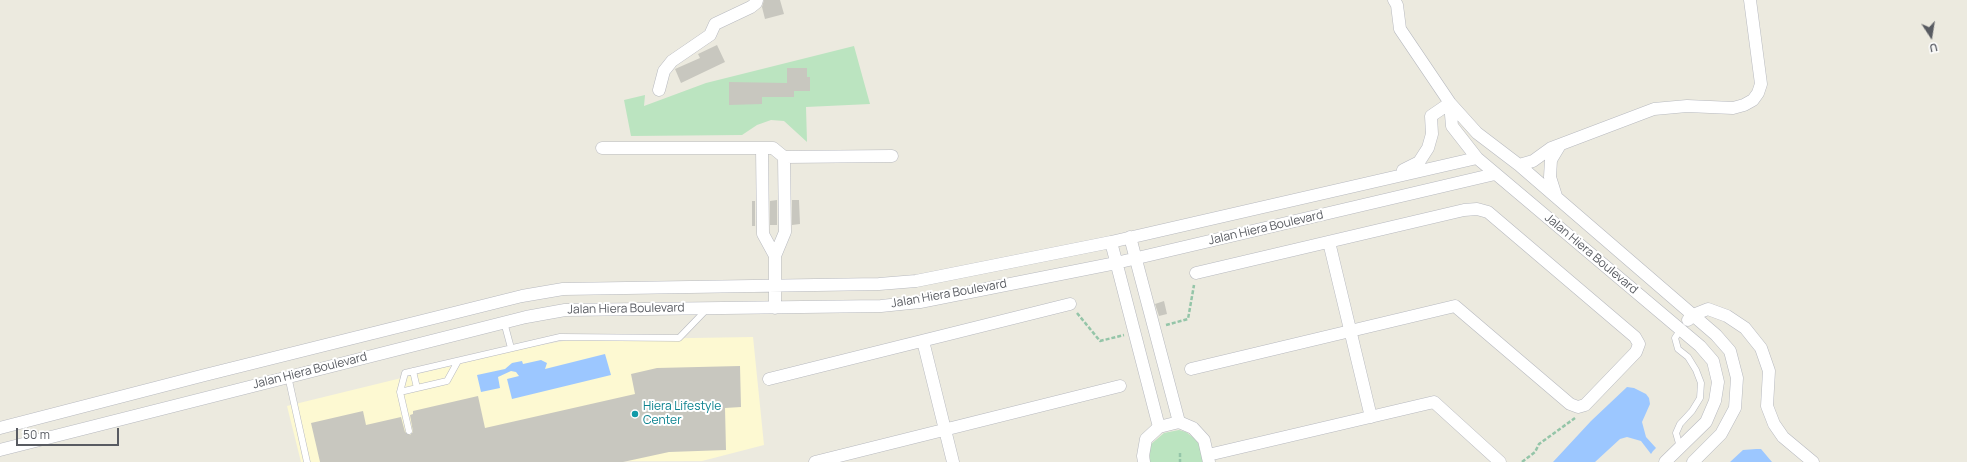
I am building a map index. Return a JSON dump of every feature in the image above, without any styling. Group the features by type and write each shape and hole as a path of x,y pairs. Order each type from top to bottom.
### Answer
{"street":[{"path":"658,90 664,71 672,61 710,35 715,24 751,7 757,0"},
{"name":"Jalan Hiera Boulevard","path":"1394,0 1397,5 1400,29 1450,103 1477,133 1519,165 1716,335 1730,351 1738,378 1735,408 1721,434 1693,462"},
{"path":"1519,165 1533,161 1551,148 1654,109 1687,106 1733,108 1744,105 1753,100 1758,93 1761,84 1750,0"},
{"path":"1386,179 1419,162 1428,148 1432,134 1431,116 1450,103 1452,126 1477,158 1495,174 1508,157"},
{"path":"1477,158 1490,142"},
{"path":"1556,197 1550,177 1551,160 1560,145"},
{"path":"602,148 773,148 784,157 892,156"},
{"path":"762,148 763,234 775,256"},
{"path":"775,308 775,256 785,232 784,157"},
{"name":"Jalan Hiera Boulevard","path":"0,428 522,296 563,289 879,284 916,281 1111,242 1477,158"},
{"name":"Jalan Hiera Boulevard","path":"0,450 504,322 565,310 881,306 920,302 1116,263 1495,174 1681,329 1700,346 1713,361 1718,382 1715,400 1706,422 1665,462"},
{"path":"1191,369 1455,306 1570,404 1578,407 1585,405 1636,352 1638,344 1635,337 1488,212 1478,209 1464,210 1196,273"},
{"path":"1130,237 1179,422"},
{"path":"1111,242 1159,427"},
{"path":"1329,242 1371,417"},
{"path":"769,380 1070,304"},
{"path":"1681,329 1693,315 1708,309 1727,316 1745,328 1761,348 1769,371 1767,406 1774,424 1783,437 1813,462"},
{"path":"1134,333 1154,328"},
{"path":"340,341 345,362"},
{"path":"923,341 953,462"},
{"path":"815,462 1120,386"},
{"path":"1144,462 1143,456 1146,439 1159,427 1179,422 1193,428 1204,440 1206,460 1434,402 1500,462"}],"lane":[{"path":"409,431 400,392 405,373 560,337 679,338 708,308"},
{"path":"504,322 511,348"},
{"path":"1680,447 1676,433 1680,424 1692,411 1700,398 1701,384 1696,370 1688,357 1678,349 1674,338 1681,329"},
{"path":"400,392 447,381 458,361"},
{"path":"413,371 417,388"},
{"path":"288,376 307,462"}],"path":[{"path":"1154,328 1188,319 1196,273"},
{"path":"1070,304 1100,341 1134,333"},
{"path":"1522,462 1535,452 1540,444 1570,424 1580,414 1578,407"},
{"path":"1180,453 1180,462"}],"shaded area":[{"path":"753,337 764,445 702,461 301,462 287,406 520,349 569,340"}],"green space":[{"path":"854,46 870,104 806,107 807,142 784,121 771,120 757,125 742,135 631,136 624,100 645,95 644,106 706,83"},
{"path":"1179,430 1186,432 1199,444 1203,462 1150,462 1150,445 1164,433"}],"water":[{"path":"605,354 611,375 512,399 507,379 519,376 516,372 511,371 498,377 500,388 481,392 477,375 505,369 512,363 522,361 523,364 541,360 547,363 545,369"},
{"path":"1627,387 1634,388 1646,394 1649,398 1650,404 1642,422 1646,437 1656,448 1651,454 1641,441 1627,437 1620,439 1595,462 1553,462 1591,421"},
{"path":"1761,449 1772,462 1730,462 1743,450"}],"building":[{"path":"764,0 780,0 784,14 765,19 762,7"},
{"path":"717,45 725,62 681,83 675,69 700,58 698,54"},
{"path":"787,68 807,68 807,77 810,77 810,91 794,91 794,97 762,97 762,104 729,105 729,82 787,83"},
{"path":"777,200 777,225 770,225 770,201"},
{"path":"792,200 799,200 800,224 792,225"},
{"path":"752,201 755,201 755,226 752,226"},
{"path":"1164,301 1167,314 1159,316 1155,304"},
{"name":"Hiera Lifestyle Center","path":"740,366 741,407 725,408 726,450 669,452 623,462 320,462 311,423 363,411 366,425 401,417 405,432 410,435 413,432 410,415 413,414 413,411 478,396 485,428 635,394 631,374 657,368"}],"place":[{"name":"Hiera Lifestyle Center","path":"635,414"}]}
